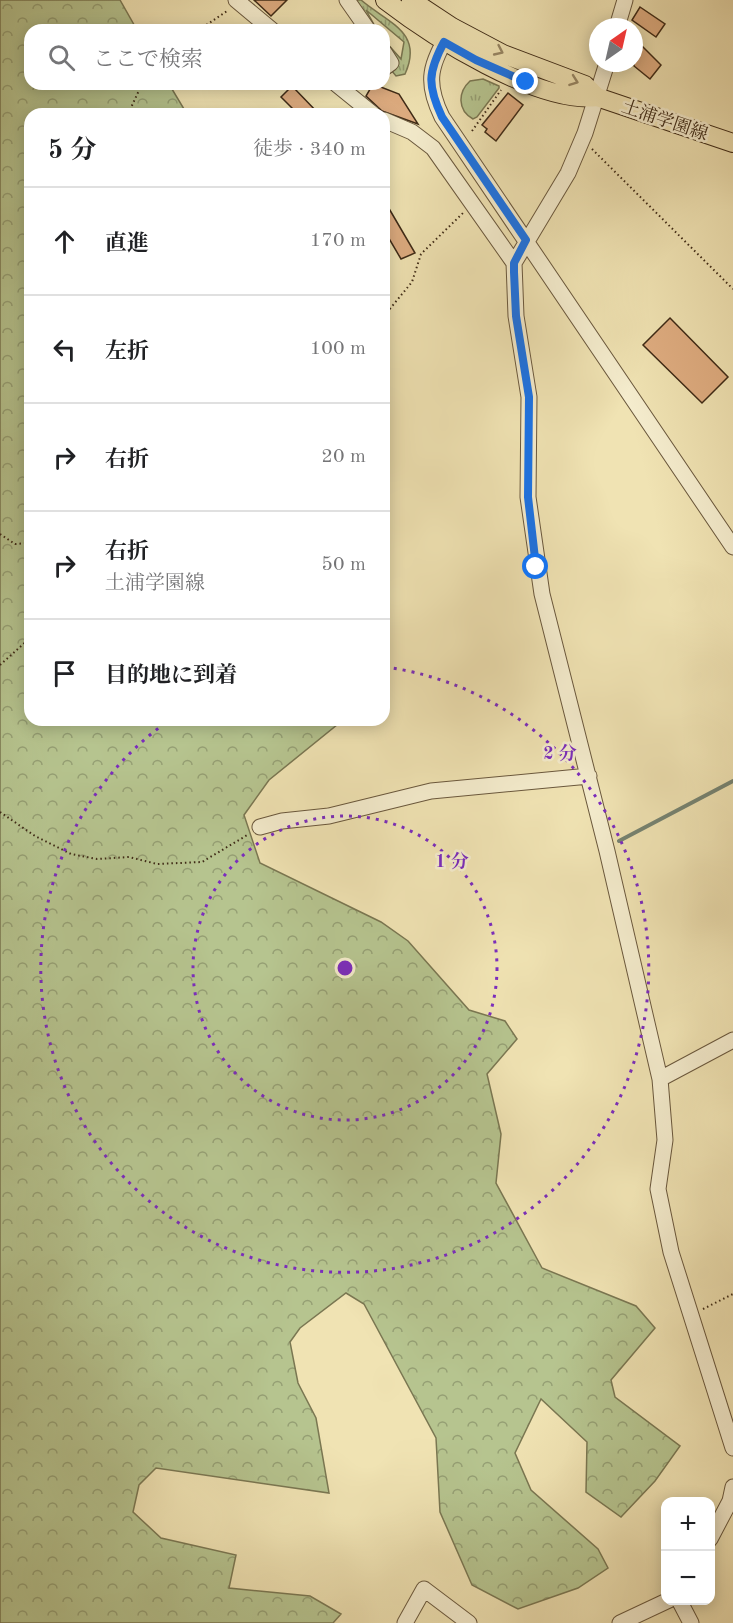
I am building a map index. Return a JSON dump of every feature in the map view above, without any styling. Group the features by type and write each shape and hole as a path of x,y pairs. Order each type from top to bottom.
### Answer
{"main road":[{"name":"土浦学園線","path":"385,0 448,34 585,85 597,97 733,143"},
{"name":"土浦学園線","path":"411,0 448,34"}],"street":[{"path":"347,0 364,24"},
{"path":"620,18 625,0"},
{"path":"237,1 265,24"},
{"path":"448,34 430,80 434,99 454,136 733,547"},
{"path":"604,72 583,139 568,173 514,263 516,316 529,397 528,497 536,567 589,776 660,1079 665,1140 658,1189 671,1252 733,1448"},
{"path":"343,90 366,108"},
{"path":"390,123 412,132 433,148 514,263"},
{"path":"260,826 329,816 431,791 589,776"},
{"path":"660,1079 733,1040"},
{"path":"715,1531 730,1501 733,1487"},
{"path":"405,1623 424,1589 469,1623"},
{"path":"620,1623 661,1604"},
{"path":"681,1605 690,1623"}],"path":[{"path":"207,24 237,1"},
{"path":"472,131 504,85"},
{"path":"131,108 139,90"},
{"path":"583,139 733,289"},
{"path":"390,309 412,282 421,254 465,211 476,206"},
{"path":"0,534 15,544 24,543"},
{"path":"0,665 24,643"},
{"path":"0,812 35,836 71,854 97,859 129,856 156,864 202,862 260,826"},
{"path":"690,1316 733,1294"}],"green space":[{"path":"0,0 120,0 134,24 24,24 24,90 173,90 183,108 24,108 24,726 336,726 269,780 244,815 260,863 381,922 408,941 469,1010 505,1021 517,1039 487,1074 501,1134 496,1183 542,1268 636,1306 655,1328 611,1380 615,1397 680,1446 655,1481 621,1517 586,1492 587,1442 541,1399 515,1453 531,1490 598,1549 608,1568 578,1588 518,1609 472,1585 440,1512 436,1438 364,1304 346,1293 300,1328 290,1342 298,1383 316,1418 329,1493 156,1468 139,1485 133,1512 161,1538 236,1555 229,1588 310,1596 341,1614 333,1623 0,1623"},
{"path":"352,0 361,0 392,22 407,38 410,60 405,74 396,76 390,66 390,47 401,59 404,42 390,30 390,24 383,24 366,10 374,24 369,24"},
{"path":"483,79 499,88 473,119 464,111 461,95 470,81"}],"building":[{"path":"254,0 287,0 271,16"},
{"path":"640,7 665,24 656,37 643,28 643,18 633,18"},
{"path":"643,47 661,65 650,79 641,72"},
{"path":"288,90 296,90 313,108 292,108 281,97"},
{"path":"370,90 389,90 399,94 418,124 390,114 390,108 379,108 366,96"},
{"path":"508,93 523,105 496,141 485,132 487,129 482,125"},
{"path":"390,210 415,253 401,259 390,240"},
{"path":"670,318 728,377 702,403 643,345"}],"waterway":[{"path":"619,841 733,781"}],"route":[{"path":"526,82 476,60 444,42 432,67 430,80 434,99 442,117 526,240 514,263 514,272 516,316 529,397 528,497 536,567"}]}
